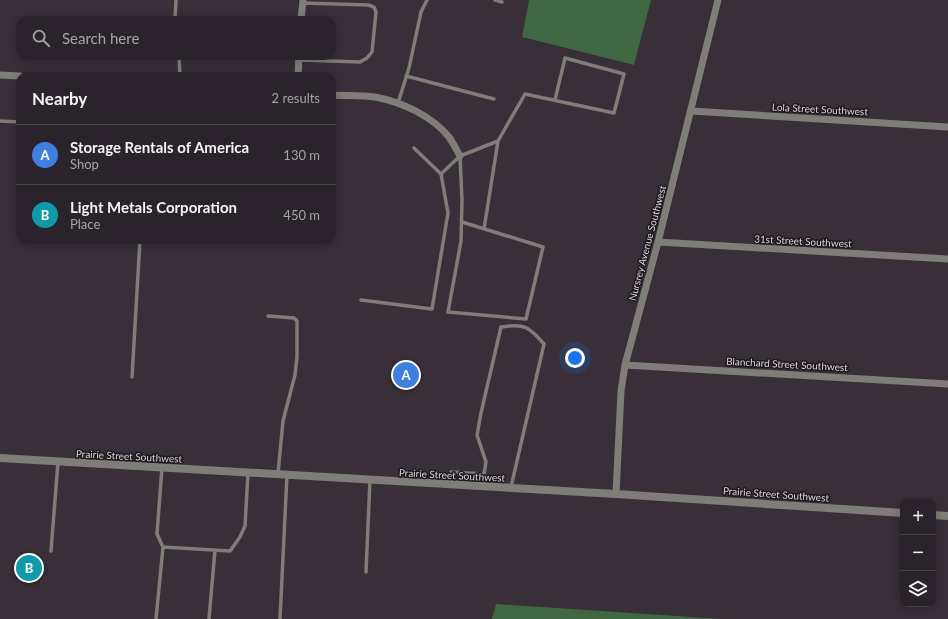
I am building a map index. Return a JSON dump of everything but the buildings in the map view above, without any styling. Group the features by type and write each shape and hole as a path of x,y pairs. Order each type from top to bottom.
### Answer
{"street":[{"name":"Nursrey Avenue Southwest","path":"616,494 621,391 625,364 658,242 718,0"},
{"path":"302,16 303,2"},
{"path":"298,72 299,60"},
{"path":"0,75 16,76"},
{"path":"336,95 374,97 414,109 432,121 449,137 460,156"},
{"name":"Lola Street Southwest","path":"691,111 948,127"},
{"name":"31st Street Southwest","path":"658,242 948,259"},
{"name":"Blanchard Street Southwest","path":"625,364 948,384"},
{"name":"Prairie Street Southwest","path":"0,458 616,494 900,513"},
{"path":"936,515 948,516"}],"lane":[{"path":"175,16 176,0"},
{"path":"398,103 421,12 427,0"},
{"path":"496,0 502,2"},
{"path":"303,2 368,5 374,7 376,12 372,52 367,58 360,62 330,60"},
{"path":"484,229 498,141 525,94 614,113 624,74 565,58 555,100"},
{"path":"178,60 180,72"},
{"path":"406,76 494,99"},
{"path":"0,121 16,122"},
{"path":"441,174 460,156 498,141"},
{"path":"361,300 432,309 448,213 441,174 414,148"},
{"path":"460,156 462,222 461,241 448,312 526,319"},
{"path":"462,222 543,248 524,327"},
{"path":"132,377 140,244"},
{"path":"268,316 294,318 297,321 297,357 283,421 278,474"},
{"path":"484,486 486,462 477,435 481,413 501,327 515,324 533,331 544,344 511,488"},
{"path":"51,551 58,462"},
{"path":"156,619 163,547 158,534 162,467"},
{"path":"450,484 451,472 484,474"},
{"path":"163,547 230,551 240,537 245,526 248,473"},
{"path":"280,619 287,475"},
{"path":"366,572 370,480"},
{"path":"209,619 215,550"}],"green space":[{"path":"529,0 651,0 634,65 522,37"},
{"path":"496,604 722,619 492,619"}],"place":[{"name":"Storage Rentals of America","path":"406,375"},
{"name":"Light Metals Corporation","path":"29,568"}]}
